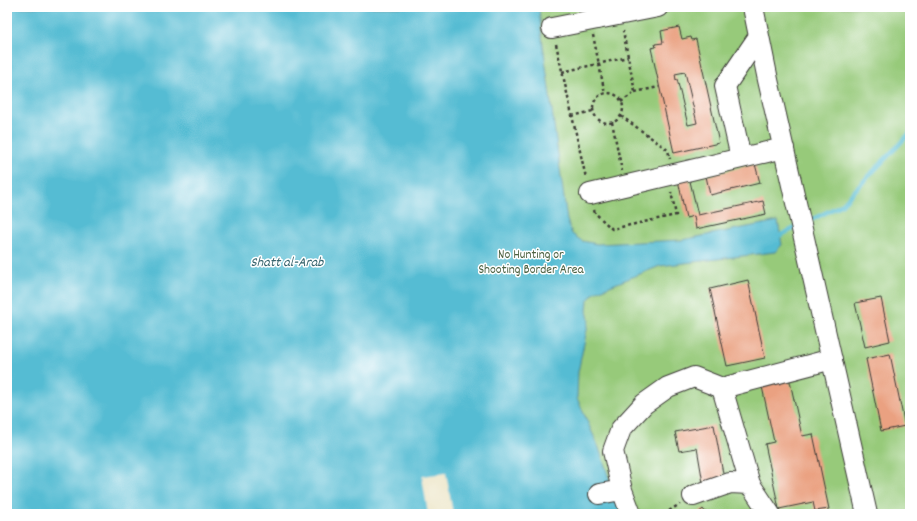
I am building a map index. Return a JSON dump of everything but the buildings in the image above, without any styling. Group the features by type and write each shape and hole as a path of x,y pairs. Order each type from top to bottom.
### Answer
{"lane":[{"path":"552,28 658,7"},
{"path":"753,7 867,514"},
{"path":"741,158 724,86 759,36"},
{"path":"590,194 784,148"},
{"path":"631,514 622,490 613,451 621,429 644,404 668,387 694,377 722,388 832,359"},
{"path":"722,388 750,484 770,514"},
{"path":"694,496 730,483 750,484"},
{"path":"599,494 622,490"}],"path":[{"path":"620,15 635,92"},
{"path":"590,21 605,94"},
{"path":"552,28 595,214 612,229 676,215 668,150 621,116"},
{"path":"562,72 628,58"},
{"path":"621,102 635,92 659,87"},
{"path":"610,93 617,96 623,109 621,116 616,121 609,123 602,122 596,118 593,111 597,98 605,94 610,93"},
{"path":"910,110 905,120 910,124"},
{"path":"572,116 593,111"},
{"path":"612,122 625,185"}],"green space":[{"name":"No Hunting or Shooting Border Area","path":"151,7 910,7 910,514 214,514"}],"water":[{"name":"Shatt al-Arab","path":"7,7 539,7 567,220 572,234 582,241 597,244 682,240 778,221 782,245 775,252 660,266 595,292 588,300 587,311 589,320 578,372 577,398 599,448 621,514 7,514"}],"pier":[{"path":"446,473 453,514 428,514 422,476"}],"waterway":[{"path":"805,223 841,205 910,133"},
{"path":"775,238 797,227"}]}
